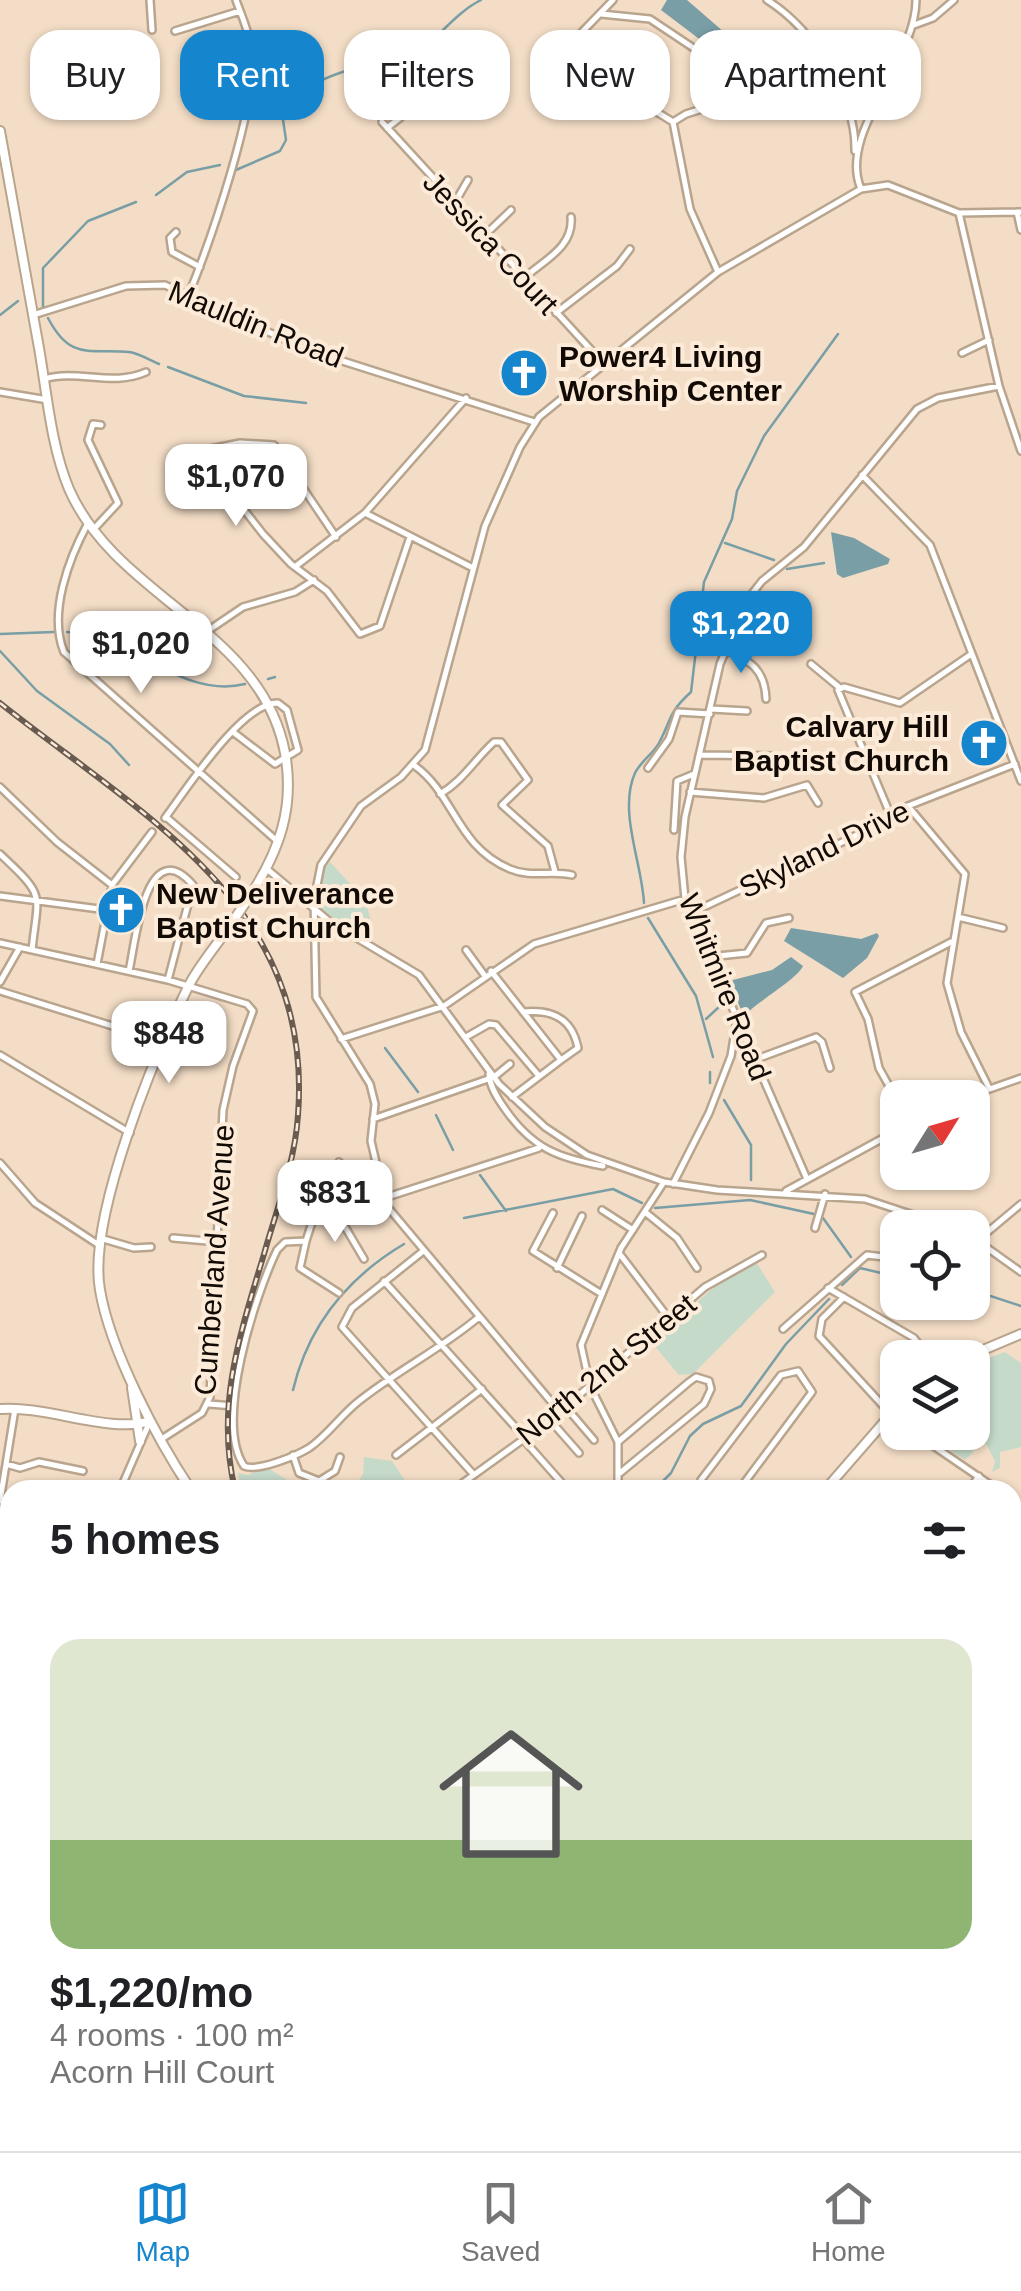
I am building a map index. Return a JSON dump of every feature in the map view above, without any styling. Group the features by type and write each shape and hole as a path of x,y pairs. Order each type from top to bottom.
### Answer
{"main road":[{"path":"0,132 65,477 90,527 124,566 247,669 268,703 286,761 286,822 280,842 250,896 188,987 116,1170 100,1241 100,1290 150,1421 185,1480"},
{"path":"990,1347 1021,1334"},
{"path":"128,1368 140,1442"},
{"path":"0,1409 139,1424 150,1421"},
{"path":"833,1480 880,1425"}],"street":[{"path":"150,0 152,30"},
{"path":"189,294 252,82 252,54 236,0"},
{"path":"613,0 582,32 579,44 584,63 673,122 690,209 718,272"},
{"path":"767,0 791,18 837,84 851,115 862,189"},
{"path":"855,154 914,25 916,0"},
{"path":"914,25 933,18 954,0"},
{"path":"175,31 240,11"},
{"path":"601,14 650,19 690,46"},
{"path":"673,122 690,113"},
{"path":"387,128 397,120"},
{"name":"Jessica Court","path":"382,122 454,204 487,233 522,280 602,364"},
{"path":"454,204 468,180"},
{"path":"594,1440 422,1252 384,1200 371,1141 370,1084 316,998 317,874 352,816 414,766 429,742 473,568 495,502 536,423 602,364 718,272 862,189 888,185 959,213 1019,212 1021,230"},
{"path":"487,233 511,210"},
{"path":"959,213 999,386 1020,447"},
{"path":"522,280 564,245 572,228 571,218"},
{"path":"176,232 170,238 172,252 200,266"},
{"path":"556,313 616,266 630,249"},
{"name":"Mauldin Road","path":"33,316 138,283 164,284 308,350 536,423"},
{"path":"962,354 988,340"},
{"path":"44,380 77,375 104,380 146,372"},
{"name":"Whitmire Road","path":"807,1179 685,899 681,857 694,774 725,649 756,586 804,547 897,430 926,403 999,386"},
{"path":"0,392 48,400"},
{"path":"294,567 365,514 466,398"},
{"path":"101,424 93,424 88,440 118,503 90,527 64,588 59,627 64,652 280,842"},
{"path":"336,536 274,445 240,443 210,450 220,479 294,567 314,580 354,631 375,630 383,619 410,538"},
{"path":"862,475 930,545 1021,780"},
{"path":"365,514 473,568"},
{"path":"206,632 243,607 295,592 314,580"},
{"path":"725,649 759,669 766,698"},
{"path":"810,664 840,688 900,703 970,655"},
{"path":"840,688 841,700 891,815"},
{"path":"233,732 268,762 286,761 298,750 282,705 268,703 233,732 165,817 236,878"},
{"path":"648,768 669,739 678,712 747,711"},
{"path":"440,794 462,778 471,763 494,742 501,742 528,780 502,805 548,846 555,872"},
{"path":"699,755 778,756"},
{"name":"Skyland Drive","path":"690,913 908,806 1014,764"},
{"path":"414,766 440,794 477,849 524,873 572,876"},
{"path":"674,830 677,781 694,774"},
{"path":"690,792 764,798 808,785 818,804"},
{"path":"0,787 57,842 112,885"},
{"path":"908,806 964,874 947,983 954,1012 985,1080"},
{"path":"97,964 112,885 152,832"},
{"path":"0,854 35,890 39,900 32,950"},
{"path":"267,869 314,911 411,968 466,1037 507,1112 539,1148 559,1157 673,1184 825,1194 902,1210"},
{"path":"130,971 150,882 162,873 174,873 193,885 168,980"},
{"path":"0,896 107,910"},
{"path":"342,1039 444,1006 534,944 685,899"},
{"path":"958,917 1003,928"},
{"path":"708,957 747,953 766,923 789,918"},
{"path":"886,1080 879,1068 868,1019 855,992 951,942"},
{"path":"0,943 188,987"},
{"path":"0,982 20,947"},
{"path":"466,950 523,1012 560,1060"},
{"name":"Cumberland Avenue","path":"160,1440 209,1404 225,1096 252,1012 246,1004 188,987"},
{"path":"0,991 165,1042"},
{"path":"512,1097 578,1048 569,1025 552,1013 523,1012"},
{"path":"466,1037 496,1024 539,1076"},
{"path":"673,1184 709,1113 731,1056 737,1024"},
{"path":"754,1060 816,1037 822,1042 830,1068"},
{"path":"0,1055 130,1132"},
{"path":"373,1119 510,1064"},
{"path":"490,1075 565,1141 618,1168"},
{"path":"990,1088 1021,1078"},
{"path":"785,1192 880,1140"},
{"path":"316,1220 539,1148"},
{"path":"338,1293 300,1268 324,1186 339,1162"},
{"path":"0,1163 35,1203 100,1241 134,1248 152,1247"},
{"path":"619,1480 618,1442 590,1386 581,1344 619,1253 664,1182"},
{"path":"815,1228 825,1194"},
{"path":"990,1228 1021,1204"},
{"path":"602,1210 633,1230"},
{"path":"646,1212 676,1238 697,1268"},
{"path":"553,1213 533,1251 600,1293"},
{"path":"338,1214 364,1258"},
{"path":"557,1268 582,1216"},
{"path":"173,1238 219,1242"},
{"path":"306,1241 285,1242 274,1258 243,1356 234,1406 239,1458 250,1470 316,1442 338,1418 416,1358 444,1347 478,1316"},
{"path":"990,1250 1021,1272"},
{"path":"422,1252 352,1308 342,1324 474,1475"},
{"path":"619,1253 670,1320"},
{"name":"North 2nd Street","path":"467,1480 550,1420 714,1281 762,1254"},
{"path":"783,1329 867,1255 880,1257"},
{"path":"384,1281 559,1480"},
{"path":"828,1288 916,1340"},
{"path":"844,1297 822,1320 820,1336 880,1404"},
{"path":"701,1480 780,1376 798,1371 812,1392 746,1480"},
{"path":"618,1442 696,1377 712,1385 704,1404 620,1473"},
{"path":"396,1455 482,1389"},
{"path":"209,1404 234,1406"},
{"path":"4,1480 15,1409"},
{"path":"550,1420 579,1453"},
{"path":"124,1480 150,1421"},
{"path":"940,1450 985,1480"},
{"path":"293,1455 300,1473 317,1480"},
{"path":"321,1480 335,1471 340,1457"},
{"path":"6,1464 20,1468 39,1462 83,1472"},
{"path":"977,1480 980,1476"}],"green space":[{"path":"330,862 366,901 370,918 357,934 316,906 322,870"},
{"path":"756,1262 775,1292 693,1374 679,1375 652,1343 715,1286"},
{"path":"1005,1352 1021,1363 1021,1447 1000,1452 1000,1468 992,1472 995,1461 989,1450 990,1358"},
{"path":"950,1450 974,1450 965,1460"},
{"path":"364,1457 392,1461 404,1480 359,1480"},
{"path":"266,1467 287,1480 239,1480 238,1473 248,1475"}],"water":[{"path":"667,0 687,0 722,30 690,32 661,10"},
{"path":"831,532 854,538 890,559 888,564 843,578 837,574"},
{"path":"791,928 861,939 877,933 879,936 867,958 843,978 784,941"},
{"path":"791,957 803,966 799,971 746,1014 742,1012 729,981 772,970"}],"waterway":[{"path":"236,170 280,151 286,140 282,113 294,98 327,78 421,48 481,0"},
{"path":"156,195 187,172 220,165"},
{"path":"43,307 43,268 88,221 136,202"},
{"path":"0,315 18,301"},
{"path":"48,318 56,332 73,347 133,353 159,364"},
{"path":"644,903 630,820 630,788 635,773 654,751 674,711 691,692 704,582 732,519 737,491 764,436 838,334"},
{"path":"168,367 244,396 306,403"},
{"path":"725,543 774,560"},
{"path":"787,569 824,563"},
{"path":"0,634 54,632"},
{"path":"67,632 112,643 199,683 245,684"},
{"path":"0,651 37,691 110,744 129,765"},
{"path":"268,679 275,677"},
{"path":"648,918 696,996 713,1057"},
{"path":"706,1019 720,1006"},
{"path":"385,1048 418,1092"},
{"path":"710,1072 710,1083"},
{"path":"724,1100 751,1145 751,1180"},
{"path":"436,1115 453,1150"},
{"path":"480,1175 506,1211"},
{"path":"464,1218 613,1189 642,1203"},
{"path":"655,1208 750,1200 814,1214"},
{"path":"823,1218 851,1257"},
{"path":"293,1390 309,1345 333,1306 365,1272 404,1244"},
{"path":"842,1285 860,1268 880,1273"},
{"path":"990,1296 1021,1306"},
{"path":"664,1480 690,1436 703,1424 741,1406 786,1344 829,1299"}],"railway":[{"path":"0,703 161,827 208,872 248,922 278,978 296,1041 298,1115 289,1168 233,1370 228,1429 233,1480"}],"place":[{"name":"Power4 Living Worship Center","path":"524,373"},
{"name":"Calvary Hill Baptist Church","path":"984,743"},
{"name":"New Deliverance Baptist Church","path":"121,910"}]}
